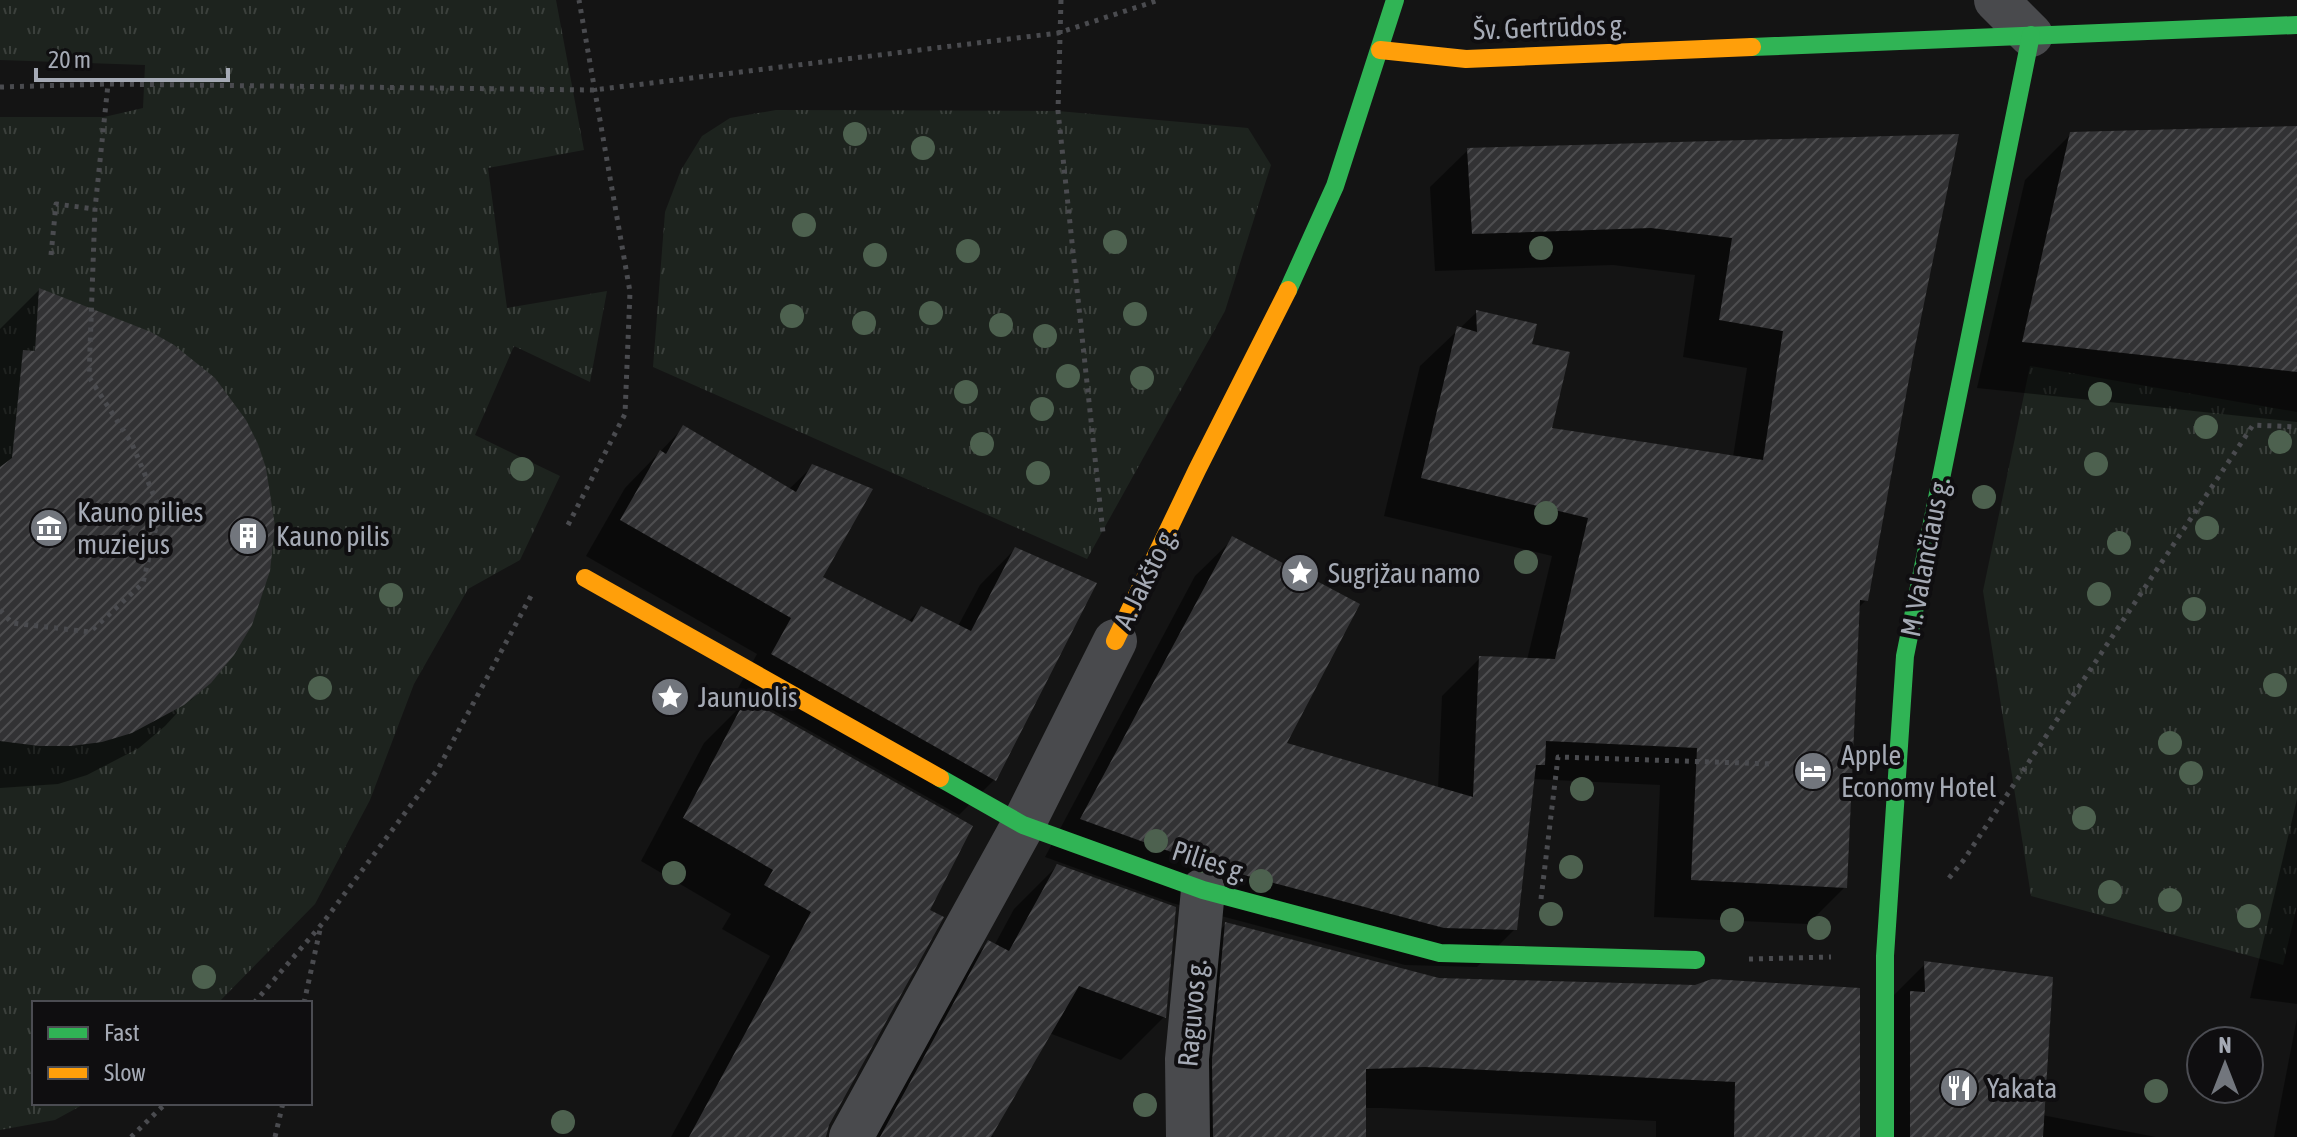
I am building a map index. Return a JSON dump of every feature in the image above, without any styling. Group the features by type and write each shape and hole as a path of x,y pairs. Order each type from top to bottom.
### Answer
{"street":[{"name":"A. Jakšto g.","path":"851,1137 1023,825 1301,265 1335,186 1395,0"},
{"path":"1996,0 2031,35"},
{"name":"Šv. Gertrūdos g.","path":"1380,50 1466,59 2297,25"},
{"name":"M. Valančiaus g.","path":"1885,1137 1885,956 1905,656 2031,35"},
{"name":"Pilies g.","path":"585,578 1023,825 1203,890 1440,953 1696,960"},
{"name":"Raguvos g.","path":"1188,1137 1187,1059 1203,890"}],"path":[{"path":"565,533 625,414 630,292 579,0"},
{"path":"1061,0 1058,111 1105,548"},
{"path":"0,87 108,84 594,90 1058,33 1159,0"},
{"path":"0,610 12,623 90,632 143,583 160,510 132,444 89,377 95,209 108,84"},
{"path":"51,255 56,204 95,209"},
{"path":"1943,885 1963,861 2253,425 2297,427"},
{"path":"256,1001 322,924 438,769 536,587"},
{"path":"1535,955 1558,757 1774,764"},
{"path":"304,1001 322,924"},
{"path":"1696,960 1885,956"},
{"path":"131,1137 164,1105"},
{"path":"275,1137 283,1105"}],"green space":[{"path":"0,0 556,0 584,150 488,168 507,308 607,291 590,382 514,346 475,435 560,476 520,560 468,589 414,684 370,800 315,904 220,1001 32,1001 32,1105 82,1105 55,1120 0,1130 0,117 104,117 143,108 145,65 0,60"},
{"path":"776,110 1058,111 1248,128 1271,165 1225,311 1087,559 653,367 665,212 681,170 702,136 730,118"},
{"path":"2030,366 2297,412 2297,906 2283,965 2031,896 1983,591"}],"building":[{"path":"2297,126 2297,372 2022,342 2070,132"},
{"path":"1959,134 1914,352 1868,601 1860,600 1847,888 1691,880 1697,748 1546,741 1545,765 1536,765 1517,930 1444,928 1210,866 1080,819 1232,536 1360,604 1287,743 1473,797 1479,656 1555,659 1588,518 1421,478 1457,326 1477,332 1476,310 1537,324 1532,344 1570,352 1552,428 1763,460 1783,331 1719,320 1732,238 1651,228 1472,234 1467,148"},
{"path":"39,288 151,332 174,345 215,378 246,420 258,444 266,468 275,526 270,571 252,625 234,655 211,683 184,705 132,733 102,742 71,746 0,741 0,467 12,458 23,350 35,351"},
{"path":"683,425 796,492 812,464 873,489 823,577 912,622 921,606 971,631 1015,547 1097,583 996,781 771,654 791,618 620,520 660,450 666,454"},
{"path":"746,698 973,826 930,910 944,917 829,1125 826,1137 689,1137 811,912 764,885 773,870 683,818"},
{"path":"1057,864 1176,907 1166,1018 1079,986 991,1137 880,1137 988,940 1009,951"},
{"path":"1225,922 1439,978 1695,985 1712,979 1860,988 1860,1137 1734,1137 1735,1082 1425,1067 1366,1069 1366,1137 1213,1137 1212,1060"},
{"path":"1924,961 2053,977 2043,1137 1910,1137 1910,991 1925,992"}],"traffic: fast":[{"path":"1288,290 1335,186 1395,0"},
{"path":"1752,47 2297,25"},
{"path":"1885,1137 1885,956 1905,656 2031,35"},
{"path":"940,778 1023,825 1203,890 1440,953 1696,960"}],"traffic: slow":[{"path":"1380,50 1466,59 1752,47"},
{"path":"1115,641 1288,290"},
{"path":"585,578 940,778"}],"place":[{"name":"Kauno pilies muziejus","path":"49,528"},
{"name":"Kauno pilis","path":"248,536"},
{"name":"Sugrįžau namo","path":"1300,573"},
{"name":"Jaunuolis","path":"670,697"},
{"name":"Apple Economy Hotel","path":"1813,771"},
{"name":"Yakata","path":"1959,1088"}]}
